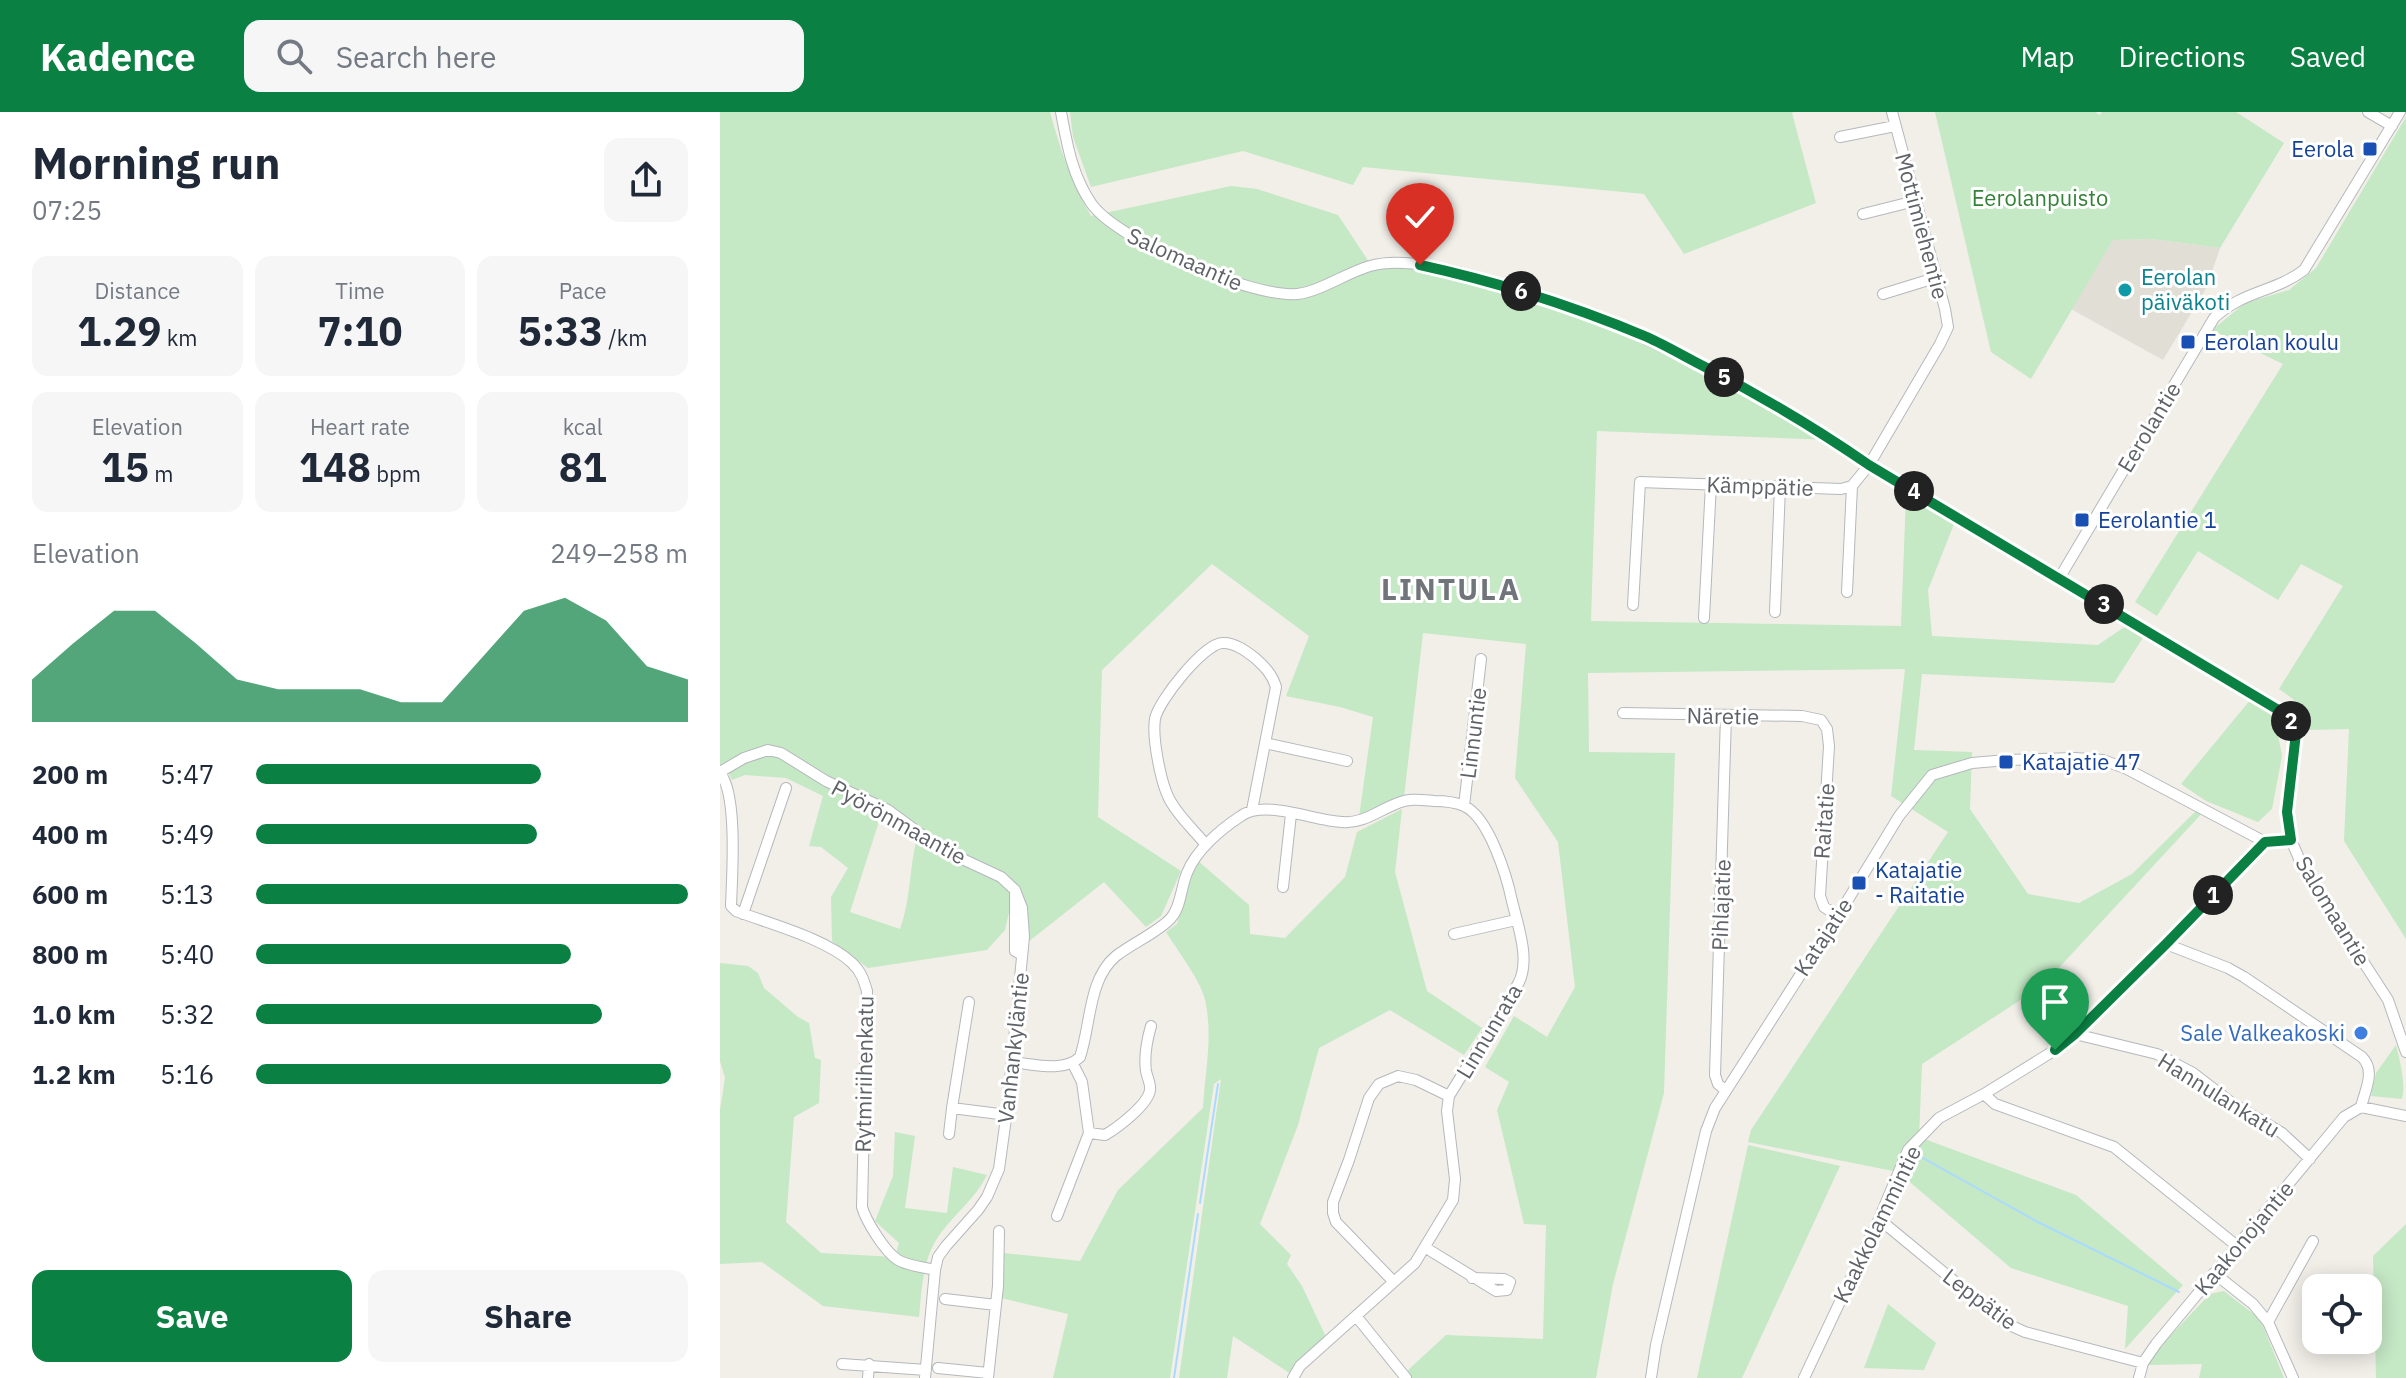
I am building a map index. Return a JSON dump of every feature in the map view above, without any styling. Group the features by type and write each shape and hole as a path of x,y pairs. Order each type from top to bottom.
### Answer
{"street":[{"name":"Salomaantie","path":"1061,112 1076,177 1091,204 1105,219 1120,230 1217,278 1273,293 1299,294 1371,265 1420,265 1543,297 1648,338 1760,396 1869,465 2285,714 2296,733 2287,812 2291,840 2304,870 2388,1000 2406,1052"},
{"name":"Mottimiehentie","path":"1869,465 1948,327 1892,112"},
{"path":"2368,112 2392,126"},
{"name":"Eerolantie","path":"2060,577 2214,318 2235,301 2289,281 2304,270 2400,112"},
{"path":"1840,137 1895,126"},
{"path":"1863,214 1915,201"},
{"path":"1883,294 1935,278"},
{"path":"1847,592 1852,486 1869,465"},
{"name":"Kämppätie","path":"1633,605 1640,482 1841,489 1852,486"},
{"path":"1704,618 1711,484"},
{"path":"1775,612 1780,487"},
{"path":"1206,845 1171,803 1164,785 1154,731 1155,717 1161,703 1212,646 1222,643 1236,646 1252,655 1273,676 1276,687 1252,810"},
{"name":"Linnuntie","path":"1464,806 1481,659"},
{"name":"Näretie","path":"1623,713 1802,716 1821,720"},
{"name":"Pihlajatie","path":"1725,1090 1718,1084 1715,1075 1726,716"},
{"name":"Raitatie","path":"1821,720 1827,729 1829,746 1820,896 1824,907 1838,916"},
{"path":"1265,743 1347,761"},
{"name":"Pyörönmaantie","path":"720,773 744,758 768,750 781,753 826,781 888,810 941,849 1001,877 1015,890"},
{"name":"Katajatie","path":"1651,1378 1706,1131 1715,1108 1899,816 1932,775 1972,763 2075,758 2103,760 2127,769 2265,842"},
{"path":"720,773 726,780 731,810 731,906 743,914 786,788"},
{"path":"1012,1062 1062,1066 1073,1064 1080,1057 1098,982 1105,969 1115,957 1173,917 1188,870 1206,845 1242,815 1265,809 1343,823 1359,821 1400,801 1447,801 1464,806"},
{"name":"Linnunrata","path":"1293,1378 1300,1366 1415,1263 1426,1248 1455,1195 1447,1111 1449,1096 1524,975 1516,920 1501,859 1478,818 1464,806"},
{"path":"1283,887 1291,814"},
{"path":"2265,842 2291,840"},
{"name":"Kaakkolammintie","path":"1804,1378 1908,1150 1919,1137 1939,1118 1984,1094 2075,1034 2265,842"},
{"path":"1015,890 1015,951 1022,955"},
{"name":"Vanhankyläntie","path":"935,1270 938,1257 978,1210 999,1169 1024,937 1022,908 1015,890"},
{"name":"Rytmiriihenkatu","path":"743,914 830,947 853,964 862,976 867,991 862,1207 865,1217 890,1254 899,1261 935,1270"},
{"path":"1454,934 1516,920"},
{"path":"2166,944 2244,977 2362,1057 2368,1063 2369,1070 2361,1107 2406,1116"},
{"path":"949,1134 969,1002"},
{"path":"1089,1133 1105,1135 1120,1126 1145,1100 1150,1089 1145,1068 1151,1026"},
{"name":"Hannulankatu","path":"2075,1034 2157,1054 2193,1073 2232,1103 2282,1133 2310,1159"},
{"path":"1057,1216 1089,1133 1082,1082 1073,1064"},
{"path":"1394,1282 1336,1222 1333,1202 1369,1098 1379,1084 1398,1076 1416,1080 1449,1096"},
{"path":"1984,1094 1995,1104 2114,1147 2237,1246"},
{"name":"Kaakonojantie","path":"2139,1378 2143,1363 2156,1344 2214,1273 2344,1117 2361,1107"},
{"path":"952,1108 1007,1115"},
{"name":"Leppätie","path":"1879,1219 2005,1323 2025,1332 2143,1363"},
{"path":"938,1368 988,1376 996,1305 999,1231"},
{"path":"2268,1322 2313,1241"},
{"path":"1426,1248 1472,1278"},
{"path":"842,1364 869,1364 925,1374 935,1270"},
{"path":"2214,1273 2253,1304 2268,1322 2293,1378"},
{"path":"945,1299 996,1305"},
{"path":"1356,1316 1406,1378"},
{"path":"868,1378 869,1364"}],"shaded area":[{"path":"2152,239 2220,248 2207,287 2163,360 2071,309 2113,240"}],"green space":[{"path":"720,112 1050,112 1067,165 1091,216 1231,186 1257,189 1338,215 1371,265 1420,265 1487,280 1648,338 1833,440 1597,431 1591,621 1901,626 1906,497 1954,524 1928,590 1932,636 2098,645 2126,626 2146,633 2114,683 1922,674 1914,750 1972,752 1970,809 2028,894 2079,903 2132,874 2200,807 2205,810 2042,986 1922,1064 1919,1137 2076,1195 2183,1285 2125,1349 2128,1306 2011,1268 1898,1172 1748,1142 1751,1130 1948,832 1891,796 1905,669 1588,673 1589,752 1675,753 1664,1093 1613,1284 1596,1378 1410,1378 1406,1372 1446,1335 1543,1339 1546,1225 1524,1224 1497,1110 1509,1082 1485,1067 1514,1016 1547,1037 1575,987 1558,842 1515,778 1526,644 1423,633 1404,797 1359,817 1373,717 1286,696 1309,636 1212,564 1102,670 1098,817 1181,871 1161,916 1146,927 1104,882 1023,946 1015,890 882,812 850,912 900,929 917,838 991,877 1013,895 1005,930 987,950 868,968 832,941 831,897 848,868 821,847 809,846 823,796 786,778 745,775 732,780 728,771 720,771"},
{"path":"1070,112 1794,112 1816,203 1684,254 1644,194 1363,167 1353,185 1243,151 1091,187 1073,137"},
{"name":"Eerolanpuisto","path":"1935,112 2095,112 2100,115 2102,112 2236,112 2284,143 2220,248 2152,239 2113,240 2031,379 1991,352"},
{"path":"2406,117 2406,939 2344,841 2349,729 2306,730 2299,705 2279,689 2343,586 2301,564 2278,600 2198,551 2157,616 2135,602 2283,364 2212,330 2245,303 2289,290 2316,268"},
{"path":"2251,699 2274,713 2282,756 2272,809 2258,822 2206,801 2181,784"},
{"path":"1402,809 1395,872 1427,991 1482,1028 1464,1055 1390,1010 1319,1048 1298,1125 1260,1224 1291,1255 1287,1264 1302,1286 1326,1337 1291,1374 1233,1336 1227,1378 1179,1378 1221,1079 1214,1084 1170,1378 1053,1378 1068,1314 1001,1298 1003,1253 1080,1261 1118,1190 1203,1108 1209,1038 1207,1010 1201,989 1166,932 1177,924 1188,876 1198,861 1249,905 1250,934 1285,938 1345,877 1357,832"},
{"path":"720,963 748,966 758,973 764,988 809,1023 815,1058 821,1060 819,1103 794,1117 786,1222 821,1253 895,1257 899,1243 875,1221 893,1176 895,1132 915,1136 905,1208 947,1213 953,1167 987,1175 934,1244 924,1274 919,1317 823,1306 762,1262 720,1264 720,1110 725,1078 720,1061"},
{"path":"2396,1045 2403,1080 2402,1099 2371,1096 2376,1073"},
{"path":"1748,1145 1840,1166 1742,1378 1697,1378"},
{"path":"2406,1224 2406,1378 2376,1378 2375,1354 2382,1354 2382,1274 2373,1274 2373,1256"},
{"path":"2224,1291 2260,1319 2284,1378 2199,1378 2202,1364 2147,1365 2153,1354 2210,1294"},
{"path":"1888,1304 1936,1343 1924,1370 1864,1368"}],"waterway":[{"path":"1200,1203 1218,1084"},
{"path":"1914,1153 2036,1221 2179,1292"},
{"path":"1174,1378 1198,1214"}],"place":[{"name":"Eerola","path":"2370,149"},
{"name":"Eerolan päiväkoti","path":"2125,290"},
{"name":"Eerolan koulu","path":"2188,342"},
{"name":"Eerolantie 1","path":"2082,520"},
{"name":"Katajatie 47","path":"2006,762"},
{"name":"Katajatie - Raitatie","path":"1859,883"},
{"name":"Sale Valkeakoski","path":"2361,1033"}],"district":[{"name":"LINTULA","path":"1451,590"}],"route":[{"path":"1420,265 1543,297 1658,342 1760,396 1869,465 2285,714 2296,733 2287,812 2291,840 2265,842 2166,944 2055,1050"}]}
